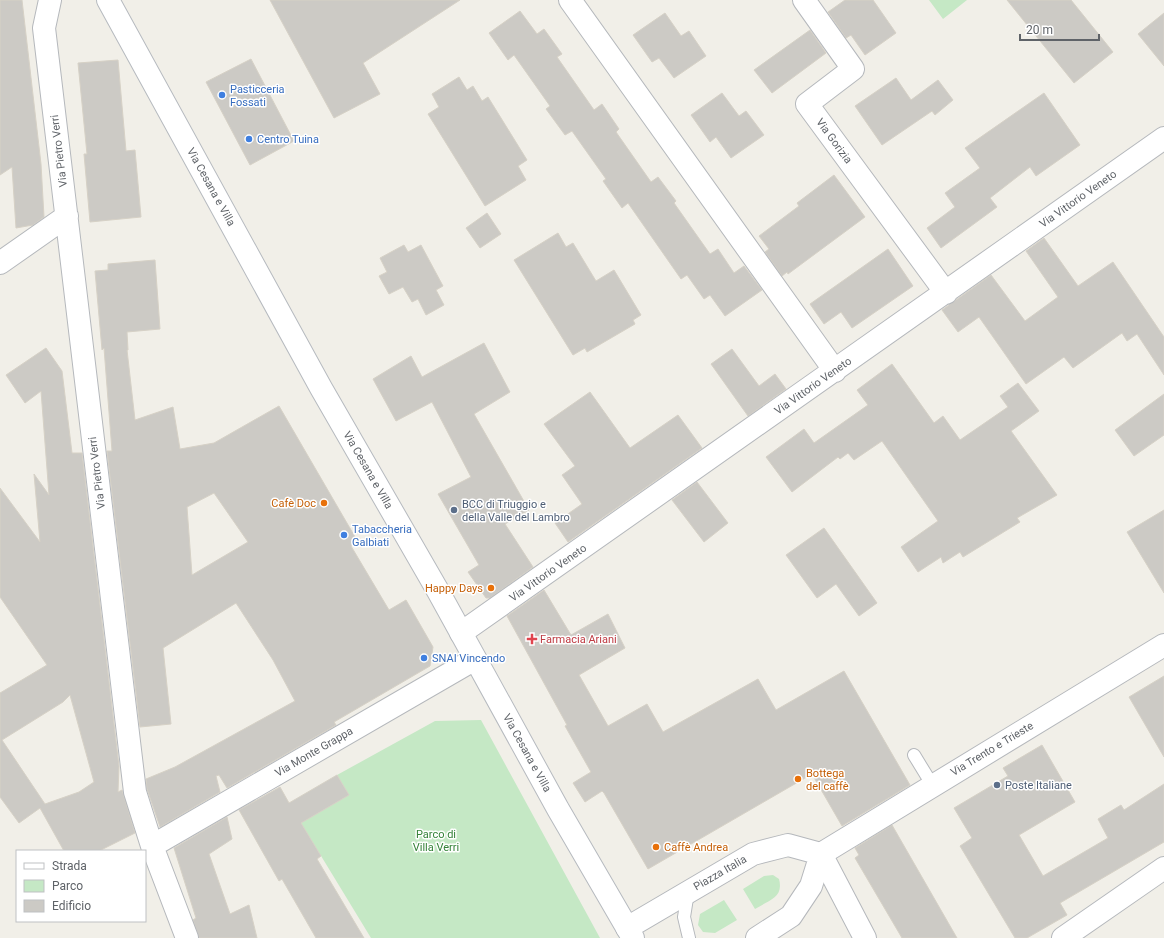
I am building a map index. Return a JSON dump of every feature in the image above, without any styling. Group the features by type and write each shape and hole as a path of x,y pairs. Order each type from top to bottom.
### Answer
{"street":[{"name":"Via Pietro Verri","path":"50,0 44,28 135,792 152,846 187,938"},
{"name":"Via Cesana e Villa","path":"108,0 321,388 461,633 558,809 630,933"},
{"path":"570,0 835,371"},
{"name":"Via Gorizia","path":"804,0 853,69 807,104 946,293"},
{"name":"Via Vittorio Veneto","path":"461,633 946,293 1164,138"},
{"path":"0,263 67,216"},
{"name":"Via Trento e Trieste","path":"821,854 1164,645"},
{"name":"Via Monte Grappa","path":"152,846 475,658"},
{"name":"Piazza Italia","path":"630,933 688,892 753,854 788,845 821,854"},
{"path":"757,938 791,916 811,886 821,854"},
{"path":"821,854 865,938"},
{"path":"1063,938 1164,868"}],"lane":[{"path":"914,755 933,786"},
{"path":"688,892 684,917 689,938"}],"green space":[{"path":"929,0 967,0 943,19"},
{"name":"Parco di Villa Verri","path":"481,720 600,938 371,938 301,823 349,795 337,775 435,721"},
{"path":"773,875 779,879 780,885 777,894 770,901 755,909 743,889 764,876"},
{"path":"724,900 737,920 715,933 703,932 698,925 700,914"}],"building":[{"path":"0,0 22,0 41,164 44,217 33,225 16,228 12,167 0,175"},
{"path":"270,0 460,0 363,63 380,94 334,118"},
{"path":"845,0 873,0 896,33 865,55 851,35 846,38 828,12"},
{"path":"1007,0 1071,0 1113,52 1074,83"},
{"path":"520,11 537,34 544,29 562,54 557,57 594,110 602,104 619,129 616,132 651,182 658,177 676,201 674,203 710,254 718,249 734,273 744,266 762,290 725,316 710,295 704,299 687,275 681,279 628,203 622,208 603,181 606,179 572,131 565,135 546,109 550,106 514,55 508,60 489,33"},
{"path":"665,13 681,36 689,31 706,56 674,78 659,58 652,62 633,35"},
{"path":"1164,13 1164,66 1138,34"},
{"path":"810,30 826,53 772,93 754,70"},
{"path":"251,59 294,141 250,165 206,82"},
{"path":"118,60 126,151 135,150 141,217 90,222 84,154 87,154 78,63"},
{"path":"459,77 467,90 473,86 482,101 488,97 527,160 518,166 526,180 485,206 428,114 439,107 432,94"},
{"path":"896,78 911,100 938,80 953,100 935,115 932,111 882,145 855,106"},
{"path":"722,93 739,116 746,111 764,135 731,158 716,137 710,142 691,115"},
{"path":"1044,93 1080,145 1036,176 1030,167 990,198 997,207 941,248 927,228 955,207 945,193 980,168 965,148"},
{"path":"834,175 865,217 788,274 787,272 782,276 765,252 769,249 759,236 799,206 797,203"},
{"path":"487,213 501,234 480,248 466,228"},
{"path":"558,233 566,247 573,243 596,281 614,270 641,315 633,320 635,324 587,352 585,348 573,355 514,260"},
{"path":"1044,238 1078,286 1113,262 1164,337 1164,375 1137,334 1127,341 1122,333 1073,368 1064,357 1026,384 979,317 958,332 942,310 991,275 1025,321 1058,297 1026,251"},
{"path":"404,245 408,252 421,245 443,286 436,290 444,305 426,315 418,299 412,302 403,287 389,294 379,276 387,272 380,258"},
{"path":"888,249 913,286 852,328 841,312 824,324 810,304"},
{"path":"155,260 160,329 127,332 127,350 135,420 173,407 180,449 214,443 279,406 358,542 351,546 389,610 406,600 433,647 430,666 334,722 336,725 227,788 219,775 216,776 220,792 160,827 147,789 146,779 175,767 295,701 273,660 236,603 163,648 171,724 140,727 107,451 112,451 104,348 102,350 95,271 108,270 108,264","holes":["214,493 248,542 192,575 187,507"]},
{"path":"484,343 510,392 474,414 529,510 505,524 533,567 490,598 486,598 468,572 479,565 438,494 471,477 432,402 396,421 373,379 411,356 422,377"},
{"path":"46,348 62,371 72,453 82,453 119,766 118,792 122,790 135,833 101,850 63,850 40,808 19,823 0,797 0,693 47,665 0,597 0,488 40,542 34,474 49,495 41,391 25,403 6,375","holes":["70,695 94,782 79,792 45,804 2,740 63,702"]},
{"path":"732,349 759,386 775,374 786,389 748,416 711,364"},
{"path":"892,364 934,423 943,416 960,440 1008,407 1000,396 1018,383 1039,411 1011,431 1057,495 1017,518 1020,522 963,557 960,552 943,563 941,557 918,572 901,547 938,521 882,441 854,460 848,453 840,459 838,457 792,492 766,457 804,429 814,443 868,405 857,390"},
{"path":"590,392 630,448 678,415 702,448 568,542 555,523 582,504 562,475 575,466 544,424"},
{"path":"1164,394 1164,435 1134,456 1115,430"},
{"path":"697,482 728,523 704,542 672,500"},
{"path":"1164,510 1164,593 1127,532"},
{"path":"824,528 877,603 859,616 836,584 817,598 786,555"},
{"path":"544,590 571,635 608,614 625,648 579,675 608,726 647,704 663,732 758,679 776,710 844,671 910,785 842,826 812,774 648,869 604,793 602,791 585,802 573,783 591,772 507,616"},
{"path":"1164,676 1164,757 1129,697"},
{"path":"1042,745 1075,802 1019,835 1043,876 1108,838 1098,819 1121,805 1124,810 1164,784 1164,842 1060,903 1067,915 1027,938 1015,938 960,846 972,838 954,808 1008,776 1003,768"},
{"path":"337,775 349,795 301,823 321,856 317,859 364,938 316,938 282,879 279,881 239,810 280,787 289,803"},
{"path":"227,817 232,839 209,854 230,914 249,905 257,938 199,938 193,920 196,918 174,848"},
{"path":"892,825 957,938 902,938 855,858 859,855 855,848"}],"place":[{"name":"Pasticceria Fossati","path":"222,95"},
{"name":"Centro Tuina","path":"249,139"},
{"name":"Cafè Doc","path":"324,503"},
{"name":"BCC di Triuggio e della Valle del Lambro","path":"454,510"},
{"name":"Tabaccheria Galbiati","path":"344,535"},
{"name":"Happy Days","path":"491,588"},
{"name":"Farmacia Ariani","path":"532,639"},
{"name":"SNAI Vincendo","path":"424,658"},
{"name":"Bottega del caffè","path":"798,779"},
{"name":"Poste Italiane","path":"997,785"},
{"name":"Caffè Andrea","path":"656,847"}]}
